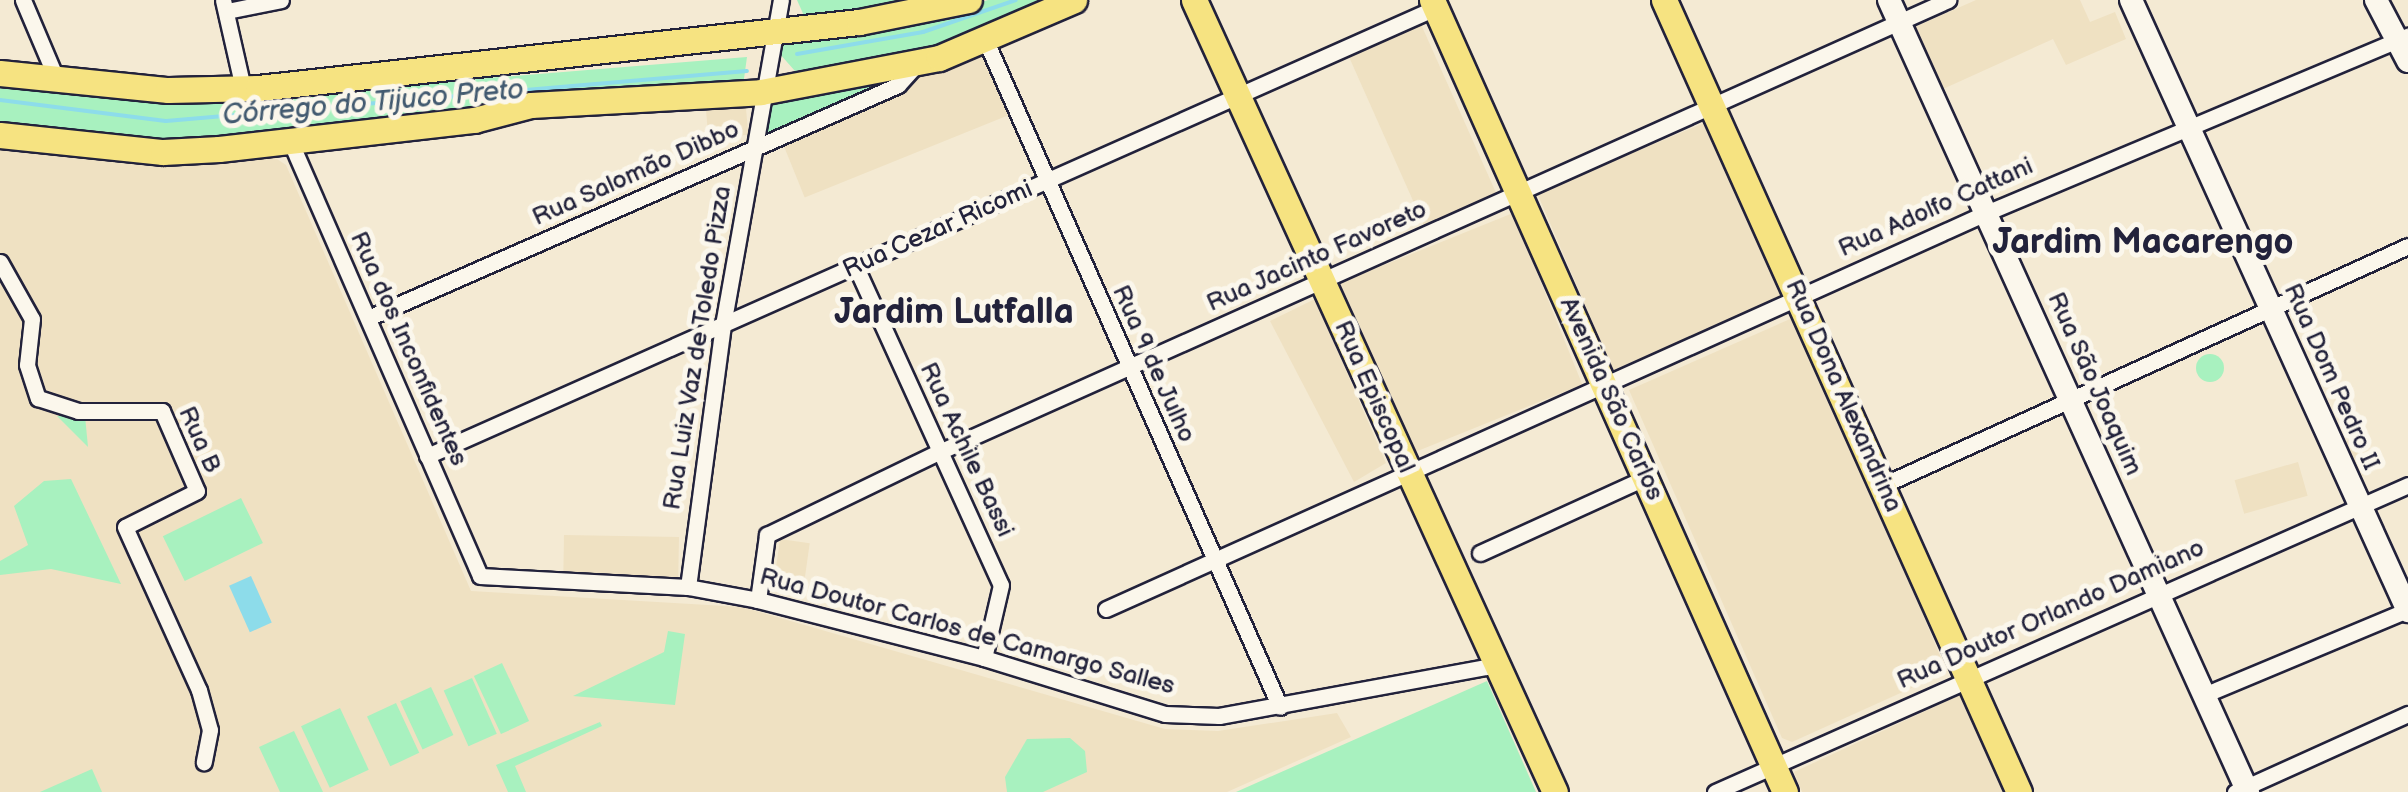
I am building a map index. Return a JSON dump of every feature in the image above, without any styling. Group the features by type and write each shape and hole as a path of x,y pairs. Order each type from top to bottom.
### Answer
{"main road":[{"path":"0,73 168,90 242,88 775,32 969,0"},
{"path":"0,135 163,152 291,142 474,120 531,105 760,92 916,64 986,39 1074,0"},
{"name":"Rua Episcopal","path":"1194,0 1556,792"},
{"name":"Rua Dona Alexandrina","path":"1664,0 2019,792"},
{"name":"Rua São Joaquim","path":"1888,0 2159,594 2243,790"},
{"name":"Rua Dom Pedro II","path":"2131,0 2358,508 2408,611"},
{"path":"2376,0 2405,46"},
{"name":"Avenida São Carlos","path":"1433,2 1786,792"}],"street":[{"path":"23,0 57,80"},
{"path":"242,88 225,6 280,0"},
{"name":"Rua Luiz Vaz de Toledo Pizza","path":"688,587 722,326 754,149 760,92 780,0"},
{"name":"Rua Jacinto Favoreto","path":"758,600 767,536 939,452 1322,284 1948,0"},
{"name":"Rua Cezar Ricomi","path":"427,456 856,268 1239,95 1433,2"},
{"name":"Rua 9 de Julho","path":"986,39 1280,707"},
{"name":"Rua Adolfo Cattani","path":"1106,610 1986,213 2188,126 2405,46"},
{"name":"Rua Salomão Dibbo","path":"368,318 898,85 916,64"},
{"name":"Rua dos Inconfidentes","path":"291,142 480,576"},
{"path":"1883,485 2408,246"},
{"name":"Rua B","path":"0,262 32,319 27,365 38,398 78,411 158,408 197,492 126,527 199,690 210,730 204,762"},
{"name":"Rua Achile Bassi","path":"856,268 1000,585 984,658"},
{"path":"1480,552 1647,476"},
{"name":"Rua Doutor Orlando Damiano","path":"1715,792 2408,486"},
{"name":"Rua Doutor Carlos de Camargo Salles","path":"480,576 688,587 758,600 984,658 1166,714 1219,716 1280,707 1497,665"},
{"path":"2204,696 2408,611"},
{"path":"2243,790 2408,714"}],"shaded area":[{"path":"1976,0 2080,0 2090,22 2115,12 2126,39 2066,65 2053,39 1943,89 1915,27"},
{"path":"1420,22 1496,194 1424,226 1348,54"},
{"path":"983,49 1010,115 805,198 778,132"},
{"path":"745,97 748,135 708,138 705,100"},
{"path":"1704,123 1783,290 1779,299 1613,370 1537,193"},
{"path":"0,144 271,155 286,165 471,591 742,607 1165,729 1218,731 1337,713 1351,737 1227,792 0,792"},
{"path":"1513,213 1582,385 1407,455 1338,284"},
{"path":"1315,299 1386,463 1354,482 1270,321"},
{"path":"1797,316 1947,672 1792,742 1782,738 1629,390"},
{"path":"2360,435 2376,469 2353,480 2337,446"},
{"path":"2298,462 2308,496 2244,514 2235,480"},
{"path":"564,535 679,537 678,577 563,575"},
{"path":"780,539 810,543 803,594 773,590"},
{"path":"1960,695 2008,792 1802,792 1794,772"}],"green space":[{"path":"797,0 927,0 805,18"},
{"path":"988,0 1053,0 922,54 795,71 779,53 780,39 945,13"},
{"path":"747,57 743,86 491,105 182,143 0,122 0,77 230,99"},
{"path":"889,78 886,87 761,145 773,94"},
{"path":"2210,354 2220,358 2224,368 2220,378 2210,382 2200,378 2196,368 2200,358"},
{"path":"57,416 85,416 88,447"},
{"path":"71,479 121,584 51,569 0,575 0,561 28,545 14,506 44,481"},
{"path":"241,498 263,543 185,581 163,536"},
{"path":"668,631 685,634 675,705 573,696 664,652"},
{"path":"502,663 529,721 501,734 474,676"},
{"path":"472,678 497,734 468,746 444,691"},
{"path":"1487,681 1536,792 1236,792"},
{"path":"431,687 453,735 423,749 400,701"},
{"path":"396,703 419,753 390,766 367,717"},
{"path":"340,708 369,770 330,788 301,726"},
{"path":"600,722 602,726 515,766 526,792 508,792 496,765"},
{"path":"294,731 323,792 280,792 259,747"},
{"path":"1070,738 1085,751 1087,772 1043,792 1007,792 1005,777 1027,739"},
{"path":"92,769 102,792 40,792"}],"water":[{"path":"251,576 272,623 250,632 229,586"}],"waterway":[{"name":"Córrego do Tijuco Preto","path":"797,54 923,32 1016,0"},
{"name":"Córrego do Tijuco Preto","path":"0,100 166,121 747,71"}],"district":[{"name":"Jardim Macarengo","path":"2143,243"},
{"name":"Jardim Lutfalla","path":"954,313"}]}
